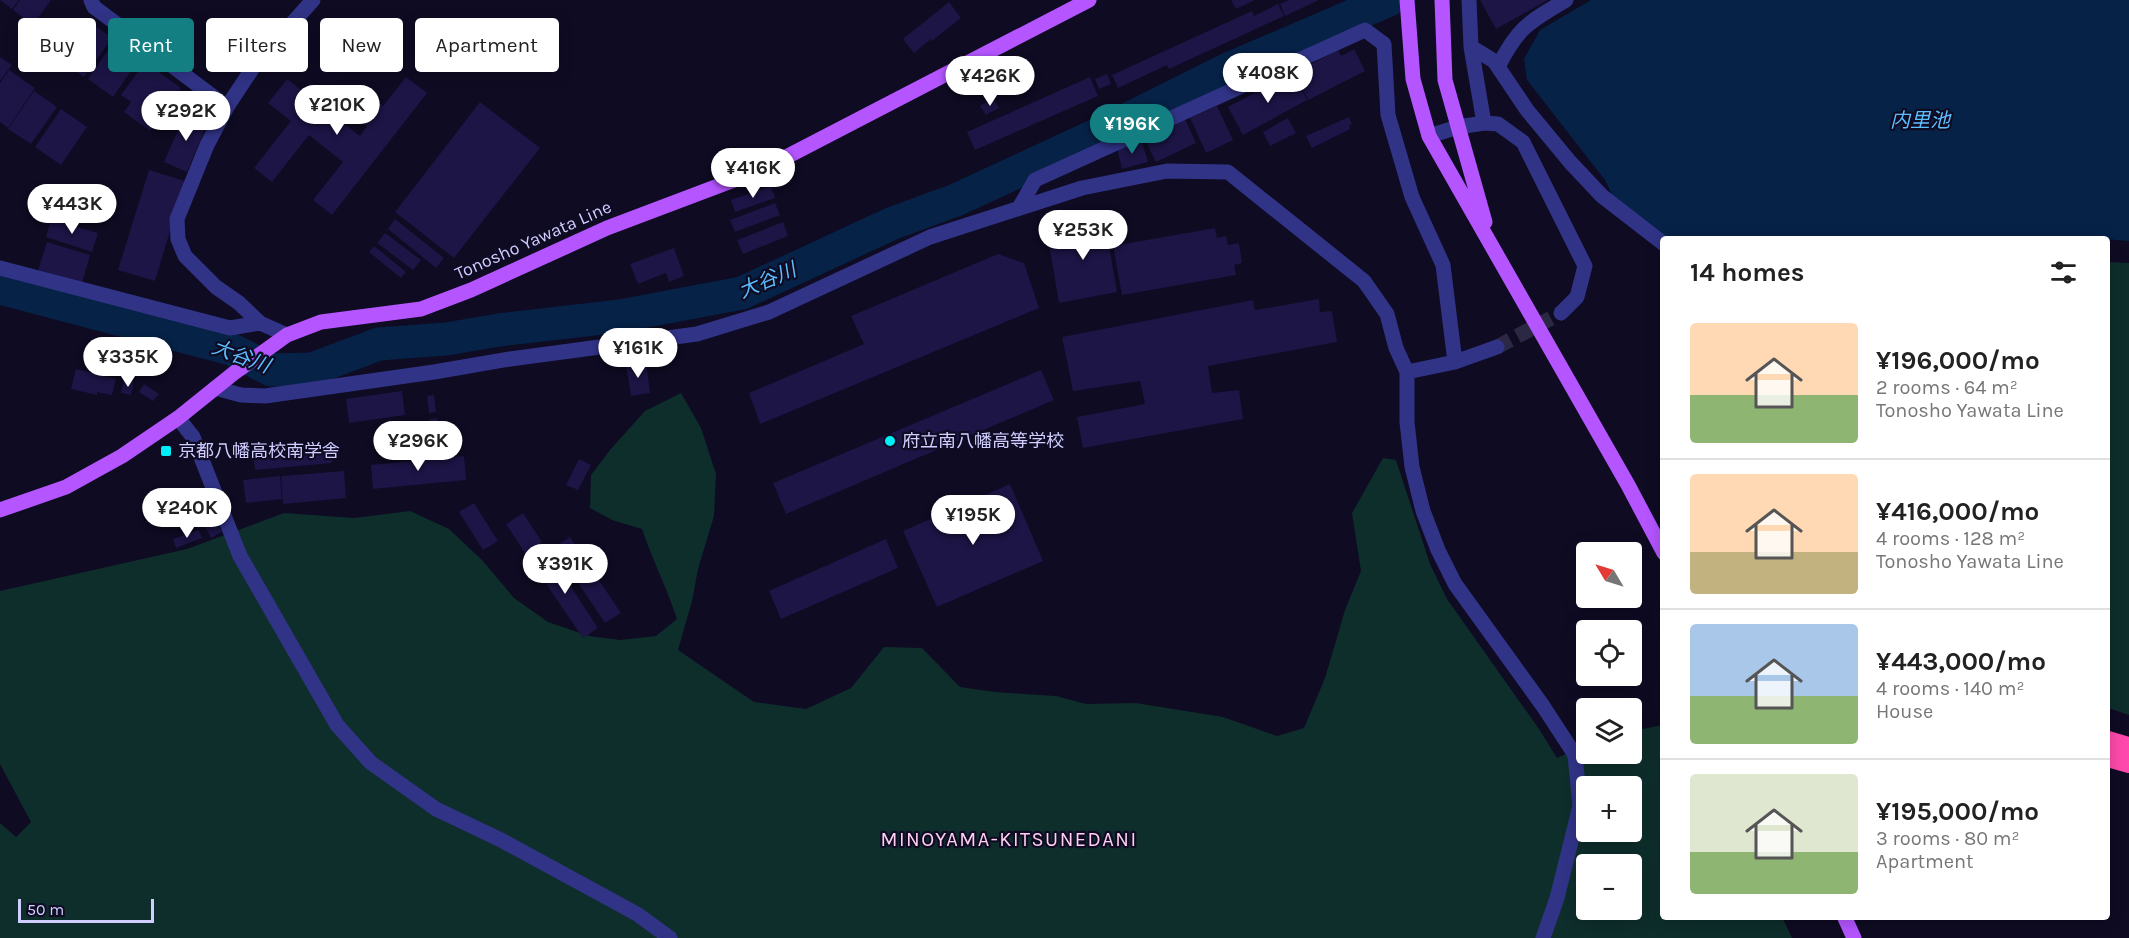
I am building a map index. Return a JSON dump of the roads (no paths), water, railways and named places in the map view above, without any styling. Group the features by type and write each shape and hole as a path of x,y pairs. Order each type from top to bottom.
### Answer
{"highway":[{"path":"2110,741 2129,746"},
{"path":"2110,759 2129,764"}],"main road":[{"name":"Tonosho Yawata Line","path":"0,510 66,486 123,456 178,418 287,334 321,322 421,309 481,286 608,228 763,169 1089,0"},
{"path":"1442,0 1445,80 1491,245"},
{"path":"1407,4 1413,80 1430,136 1660,545"},
{"path":"1846,920 1854,938"}],"street":[{"path":"91,0 94,6 227,107"},
{"path":"287,334 260,323 239,303 216,287 185,256 178,238 177,219 207,145 227,107 254,66 313,0"},
{"path":"1469,0 1471,47 1484,123"},
{"path":"1498,67 1510,42 1529,22 1566,0"},
{"path":"1019,208 1035,180 1365,30 1384,44 1388,115 1413,197 1443,265 1455,362"},
{"path":"1471,47 1494,61 1527,110 1602,196 1660,241"},
{"path":"1430,136 1458,127 1484,123 1498,124 1523,142 1585,266 1577,297 1561,312"},
{"path":"215,388 241,395 265,396 510,359 697,334 770,312 930,237 1082,188 1167,171 1228,172 1364,281 1388,314 1396,348 1407,372 1407,422 1412,467 1423,511 1438,550 1455,584 1543,705 1575,755 1580,806 1557,898 1543,938"},
{"path":"0,268 230,328 260,323"},
{"path":"1407,372 1455,362 1497,347"},
{"path":"178,418 193,437 240,556 338,725 371,763 436,809 501,840 638,914 670,938"}],"water":[{"name":"内里池","path":"1591,0 2129,0 2129,241 2110,239 2110,236 1661,236 1619,209 1605,180 1527,80 1524,59 1540,30"}],"waterway":[{"name":"大谷川","path":"0,288 231,349 271,370 312,369 379,344 446,339 499,330 620,316 742,293 893,223 956,200 1094,136 1226,70 1389,0"}],"tunnel":[{"path":"1497,347 1561,313"}],"place":[{"name":"府立南八幡高等学校","path":"890,441"},
{"name":"京都八幡高校南学舎","path":"166,451"}],"district":[{"name":"MINOYAMA-KITSUNEDANI","path":"1009,839"}]}
